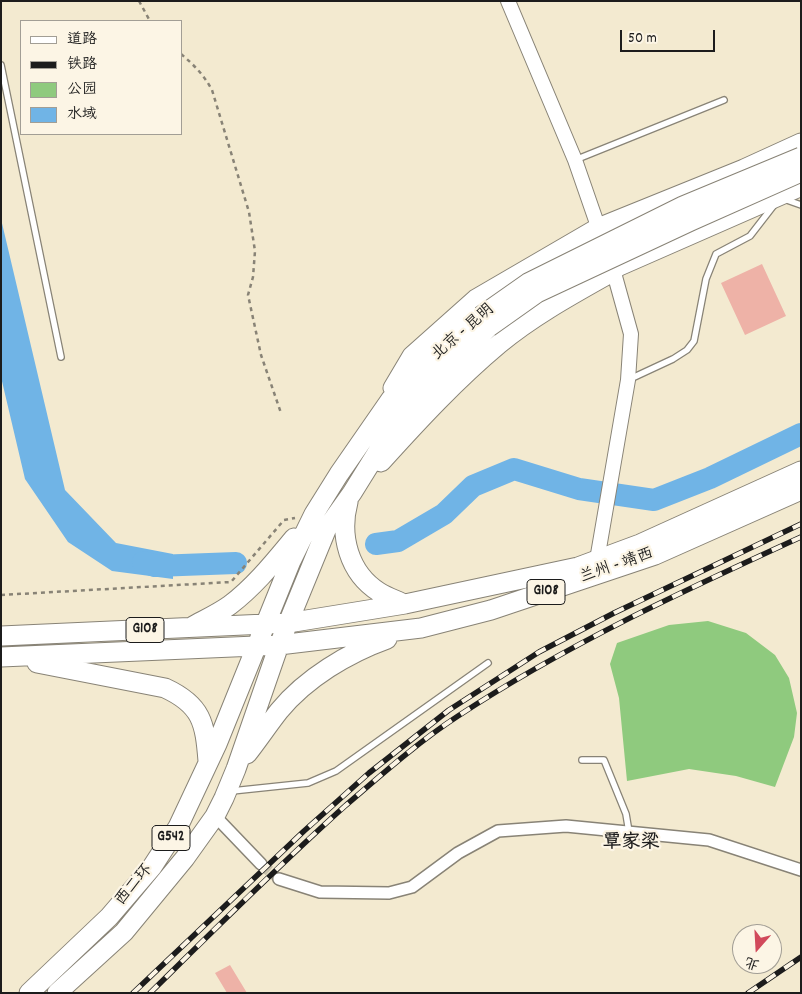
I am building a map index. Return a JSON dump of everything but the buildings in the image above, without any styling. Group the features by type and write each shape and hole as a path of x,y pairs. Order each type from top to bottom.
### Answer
{"highway":[{"path":"339,474 412,356 476,299 598,228 744,170 801,143"},
{"name":"北京 - 昆明","path":"257,646 291,560 314,514 391,399 528,283 674,210 801,157"},
{"name":"北京 - 昆明","path":"279,645 327,528 352,493 402,411 485,321 538,293 801,172"},
{"path":"405,604 372,587 365,581 354,564 344,535 345,513 352,493 435,404 499,344 550,308 614,271"},
{"name":"兰州 - 靖西","path":"288,623 405,604 578,567 640,544 801,471"},
{"name":"兰州 - 靖西","path":"279,645 421,628 491,610 655,555 801,490"},
{"path":"189,628 229,606 247,591 314,514"},
{"name":"G108","path":"1,636 288,623"},
{"path":"236,769 280,710 319,675 364,648 421,628"},
{"name":"G108","path":"4,657 279,645"},
{"name":"西二环","path":"57,993 124,932 185,858 215,816 236,769 279,645"},
{"name":"西二环","path":"29,993 109,917 152,867 178,826 208,764 257,646"},
{"path":"4,657 165,688 181,695 194,708 204,725 208,764"}],"street":[{"path":"508,1 575,160 614,271 631,334 628,380 597,560"},
{"path":"614,271 779,197 801,189"},
{"path":"215,816 261,864"},
{"path":"279,879 320,892 389,893 412,887 458,853 498,831 566,826 709,840 801,870"}],"lane":[{"path":"1,65 61,357"},
{"path":"575,160 724,100"},
{"path":"628,380 672,359 687,350 694,341 706,279 716,254 750,236 779,197 801,205"},
{"path":"227,792 308,783 336,771 488,663"},
{"path":"582,760 604,760 626,814 629,832"}],"path":[{"path":"139,1 149,20"},
{"path":"182,55 194,65 212,90 249,212 254,251 253,277 248,295 261,355 280,413"},
{"path":"1,595 231,582 284,520 314,514"}],"green space":[{"path":"708,621 746,633 775,655 789,678 797,713 794,737 775,787 736,776 689,769 627,781 619,698 610,664 617,643 669,625"}],"water":[{"path":"1,219 65,490 116,543 173,554 173,579 112,571 68,542 25,479 1,377"}],"waterway":[{"path":"376,544 398,541 444,514 473,486 514,469 579,489 654,500 710,478 801,434"},
{"path":"143,562 155,566 236,563"}],"tunnel":[{"path":"261,864 279,879"}],"railway":[{"path":"133,993 304,831 369,773 449,710 539,652 614,613 801,524"},
{"path":"150,993 246,898 345,806 443,726 499,690 583,642 801,537"},
{"path":"748,993 801,957"}],"district":[{"name":"覃家梁","path":"631,844"}]}
